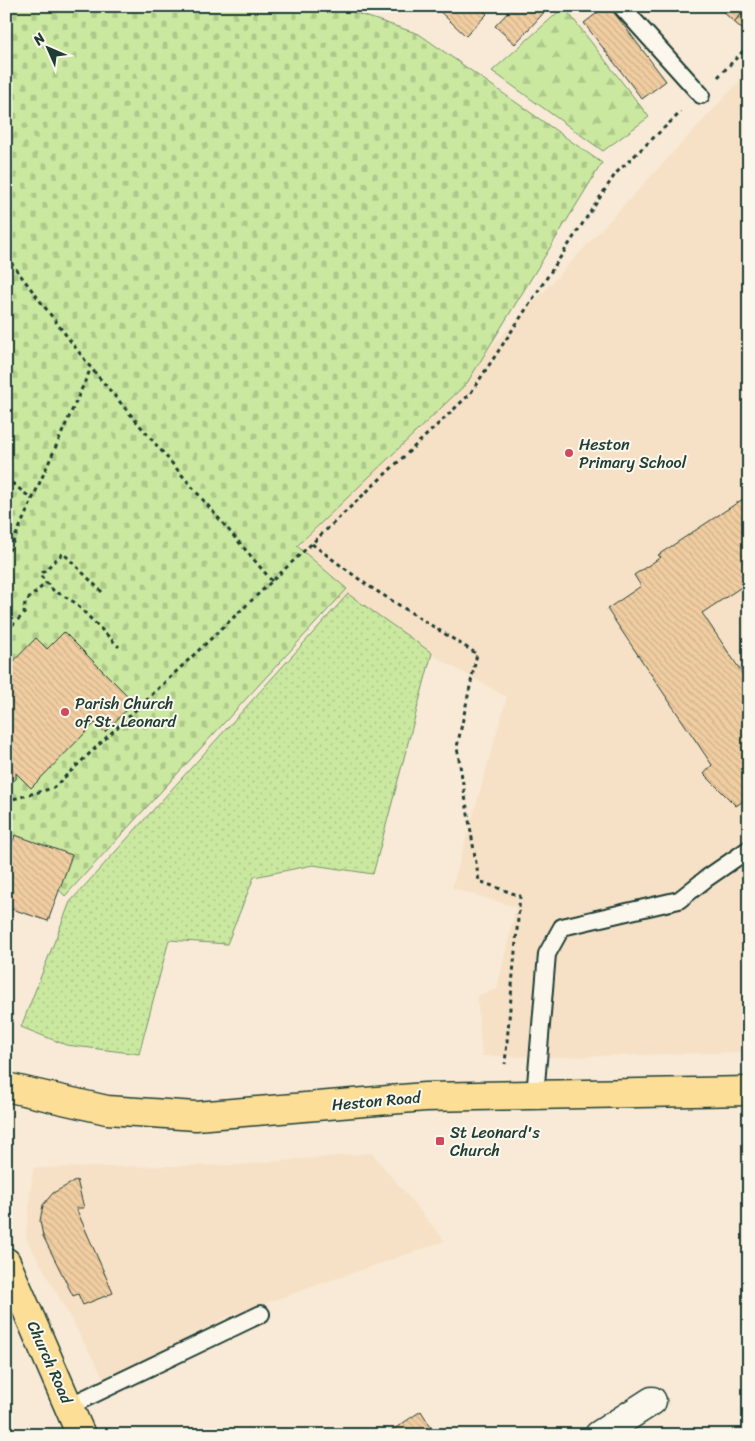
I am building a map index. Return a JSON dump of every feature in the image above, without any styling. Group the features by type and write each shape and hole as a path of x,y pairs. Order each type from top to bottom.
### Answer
{"main road":[{"name":"Heston Road","path":"6,1087 107,1110 196,1116 425,1097 749,1091"},
{"name":"Church Road","path":"6,1262 81,1435"}],"street":[{"path":"599,1435 652,1400"}],"lane":[{"path":"621,6 700,95"},
{"path":"535,1096 547,954 562,927 679,900 749,849"},
{"path":"69,1406 261,1314"}],"path":[{"path":"6,802 53,788 470,394 616,172 700,95 749,45"},
{"path":"6,256 91,368 272,581"},
{"path":"6,558 91,368"},
{"path":"6,478 32,499"},
{"path":"312,544 367,585 476,654 457,748 479,881 520,896 503,1096"},
{"path":"102,592 63,553 40,575 53,590 74,602 119,647"},
{"path":"6,631 24,614 25,602 46,583"}],"shaded area":[{"name":"Heston Primary School","path":"749,71 749,1052 557,1057 482,1056 477,996 497,989 516,907 452,888 507,697 348,608 274,572 505,333"},
{"path":"372,1153 445,1241 231,1315 106,1382 26,1238 33,1168 235,1165"}],"green space":[{"path":"6,6 335,6 419,34 602,163 467,383 297,546 347,589 65,896 6,833"},
{"path":"564,7 649,117 603,151 492,71"},
{"path":"348,594 432,653 373,874 313,865 254,877 227,944 169,940 139,1054 66,1045 21,1027 70,902"}],"building":[{"path":"434,6 479,6 487,14 466,36"},
{"path":"514,6 550,6 515,44 495,26"},
{"path":"606,6 609,6 666,81 642,99 584,23"},
{"path":"720,6 749,6 734,22 719,8"},
{"path":"749,6 749,35 734,22"},
{"path":"749,495 749,582 702,613 749,683 749,797 736,806 704,774 712,765 607,609 641,586 634,575 661,557 658,555"},
{"name":"Parish Church of St. Leonard","path":"64,632 134,702 105,732 95,723 31,788 16,773 16,779 12,782 6,782 6,669 36,638 47,649"},
{"path":"15,835 72,855 48,921 6,907 6,842 12,844"},
{"path":"77,1180 84,1208 76,1208 113,1293 83,1305 78,1294 73,1296 43,1236 40,1221 43,1205 53,1193"},
{"path":"421,1411 432,1429 426,1433 428,1435 385,1435"}],"place":[{"name":"Heston Primary School","path":"569,453"},
{"name":"Parish Church of St. Leonard","path":"65,712"},
{"name":"St Leonard's Church","path":"440,1141"}]}
